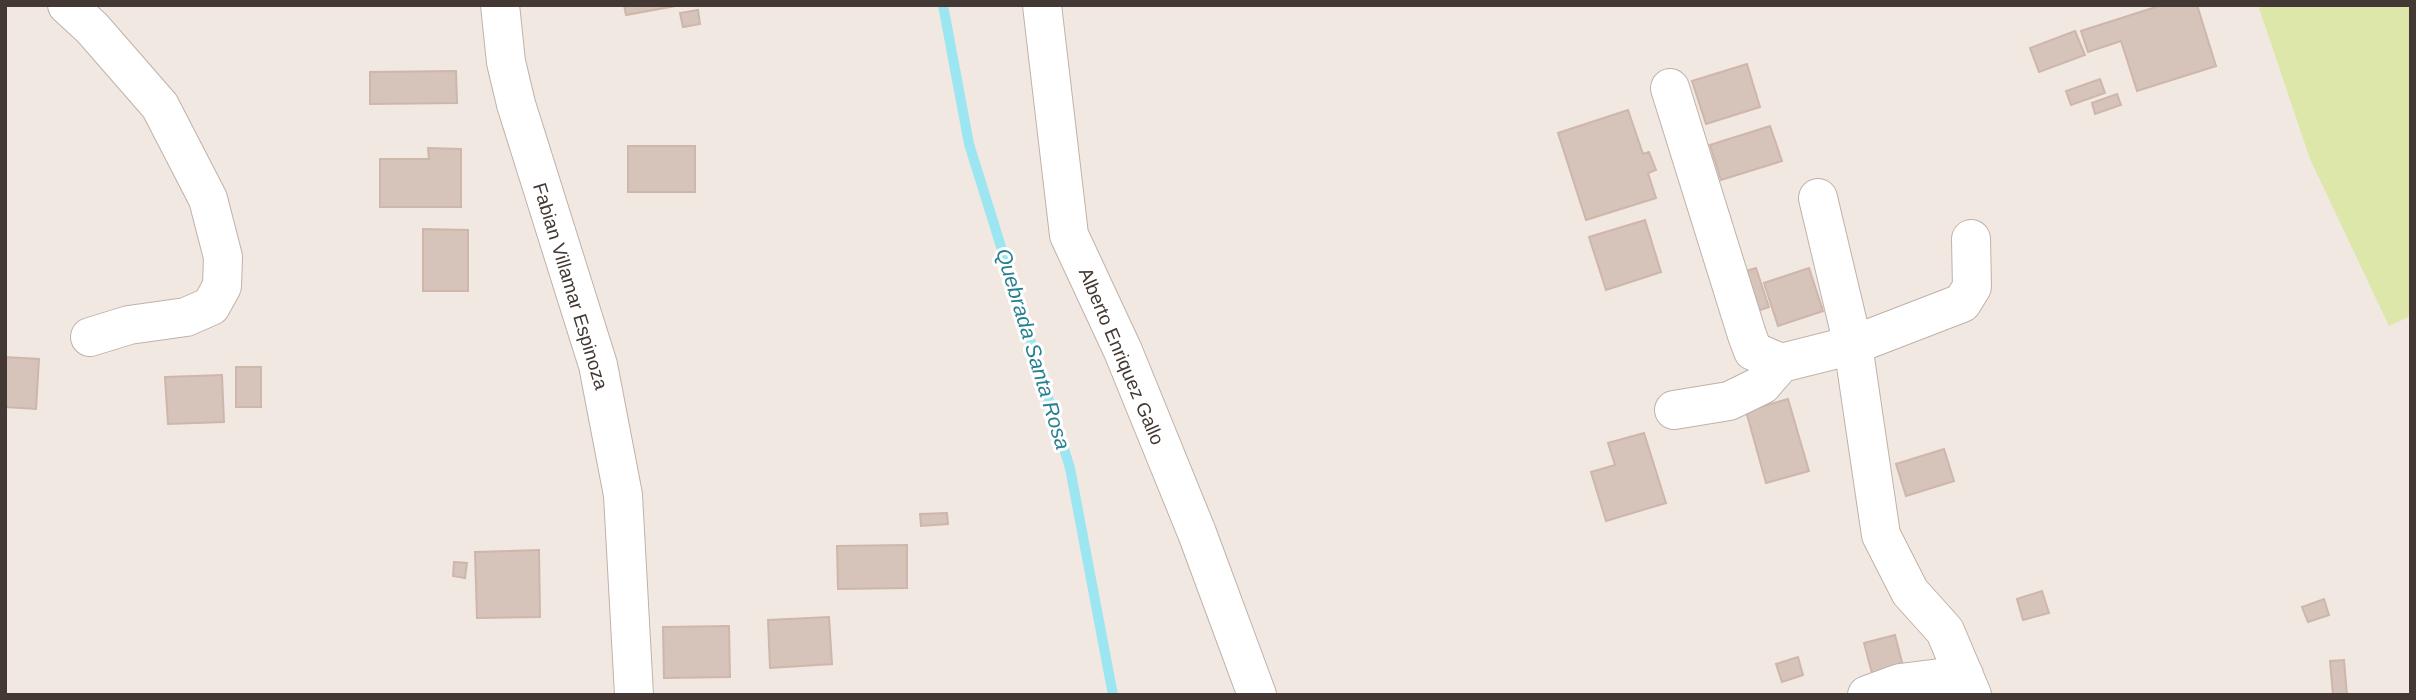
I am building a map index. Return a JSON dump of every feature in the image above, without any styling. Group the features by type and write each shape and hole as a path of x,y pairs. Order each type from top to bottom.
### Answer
{"street":[{"path":"67,5 92,28 160,106 208,200 223,257 222,286 211,306 187,317 129,325 90,337"},
{"name":"Fabian Villamar Espinoza","path":"500,5 506,62 516,104 598,365 623,495 634,695"},
{"name":"Alberto Enriquez Gallo","path":"1042,5 1069,235 1123,351 1197,533 1257,695"},
{"path":"1670,88 1746,335 1753,351 1781,363"},
{"path":"1818,198 1853,345 1881,536 1910,592 1945,631 1968,685 1900,683 1867,695"},
{"path":"1674,410 1729,401 1762,384 1781,363 1853,345 1962,303 1972,287 1971,239"}],"green space":[{"path":"2258,5 2411,5 2411,316 2389,326 2310,159"}],"building":[{"path":"624,5 681,5 626,15"},
{"path":"2162,5 2197,5 2216,66 2137,91 2121,41 2088,52 2081,31"},
{"path":"698,10 700,24 683,27 680,13"},
{"path":"2075,31 2085,55 2039,72 2030,48"},
{"path":"1747,64 1760,107 1706,124 1692,81"},
{"path":"456,71 457,103 370,104 370,72"},
{"path":"2100,79 2105,93 2071,105 2066,91"},
{"path":"2117,94 2121,105 2095,114 2092,103"},
{"path":"1628,110 1643,154 1649,152 1656,170 1648,173 1656,198 1586,220 1558,133"},
{"path":"1770,126 1782,161 1721,180 1710,145"},
{"path":"628,146 695,146 695,192 628,192"},
{"path":"428,148 461,149 461,207 380,207 380,159 429,159"},
{"path":"1645,220 1661,272 1606,290 1589,237"},
{"path":"423,229 468,230 468,291 423,291"},
{"path":"1756,268 1769,307 1751,313 1739,273"},
{"path":"1809,268 1823,311 1778,326 1764,283"},
{"path":"5,357 39,359 36,409 5,407"},
{"path":"236,367 261,367 261,407 236,407"},
{"path":"222,375 224,422 168,424 165,377"},
{"path":"1788,399 1809,471 1766,483 1746,411"},
{"path":"1644,433 1666,503 1606,521 1591,472 1615,465 1608,443"},
{"path":"1944,449 1954,481 1906,496 1896,464"},
{"path":"947,513 948,524 921,526 920,514"},
{"path":"907,545 907,588 838,589 837,546"},
{"path":"539,550 540,617 477,618 475,552"},
{"path":"454,562 467,563 465,578 453,576"},
{"path":"2042,591 2049,613 2023,620 2017,599"},
{"path":"2324,599 2329,615 2308,622 2302,607"},
{"path":"829,617 832,664 770,668 768,620"},
{"path":"729,626 730,677 664,678 663,627"},
{"path":"1895,635 1904,670 1873,677 1864,643"},
{"path":"1798,657 1803,675 1782,682 1776,664"},
{"path":"2344,660 2347,695 2333,695 2330,661"}],"waterway":[{"name":"Quebrada Santa Rosa","path":"943,5 969,144 1070,468 1113,695"}]}
